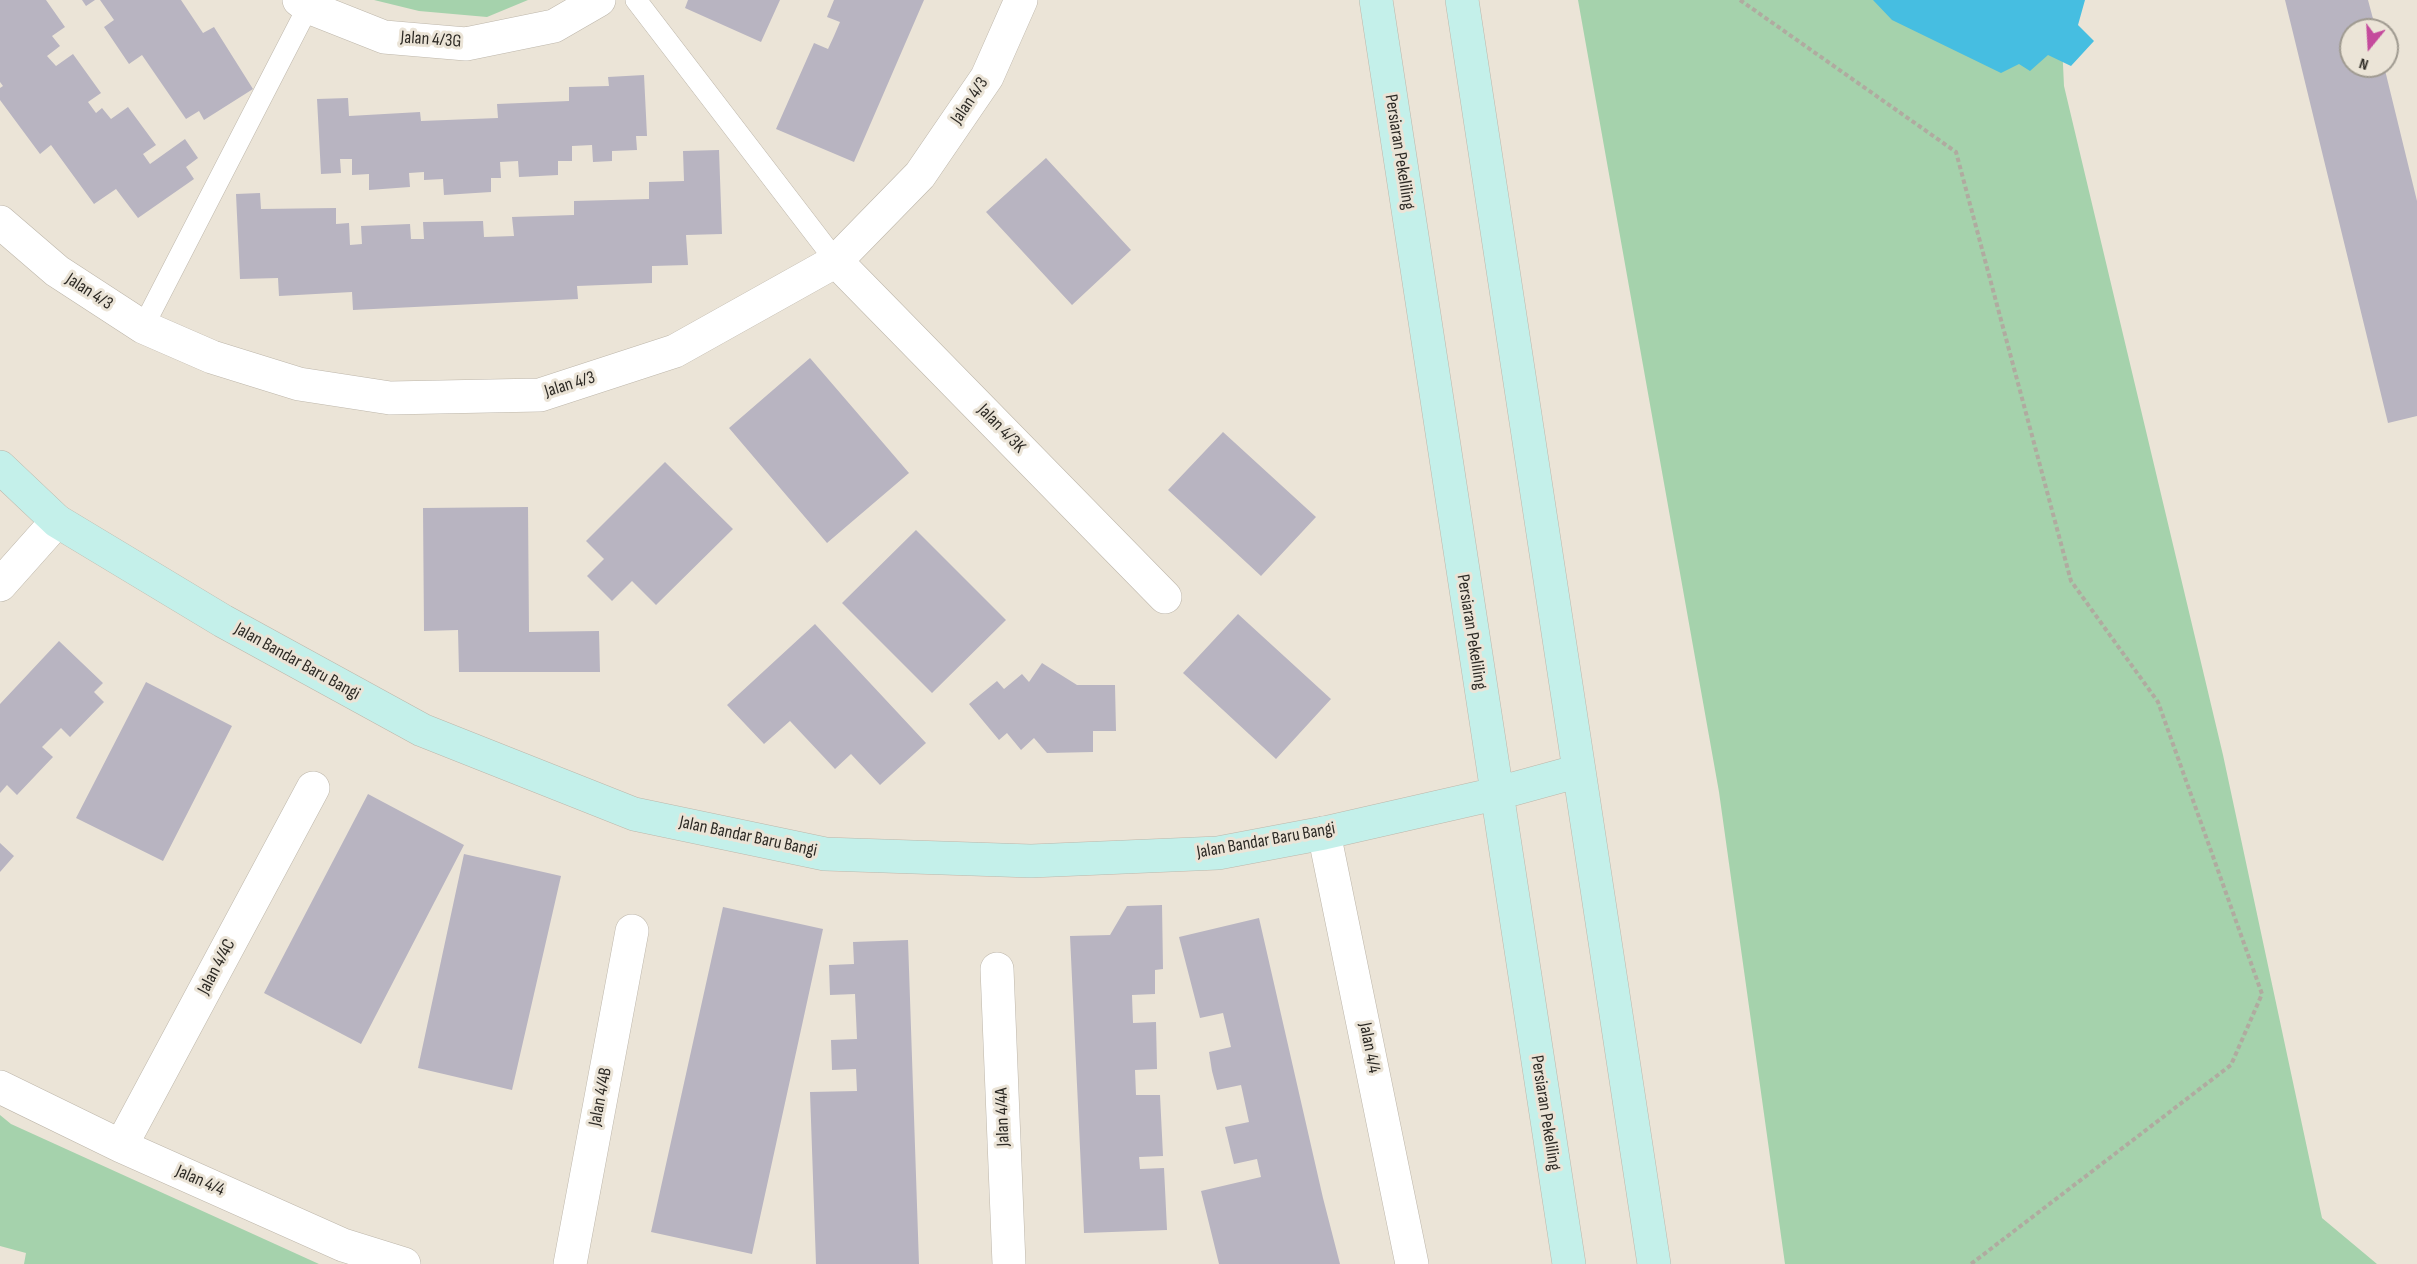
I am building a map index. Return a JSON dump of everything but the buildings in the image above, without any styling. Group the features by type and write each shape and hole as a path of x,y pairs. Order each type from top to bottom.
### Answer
{"main road":[{"name":"Persiaran Pekeliling","path":"1376,0 1495,794 1569,1264"},
{"path":"1462,0 1654,1264"},
{"name":"Jalan Bandar Baru Bangi","path":"0,467 57,520 223,621 422,730 634,814 825,854 1031,861 1218,853 1324,833 1495,794 1579,771"}],"street":[{"name":"Jalan 4/3G","path":"303,4 384,37 466,44 554,26 599,0"},
{"name":"Jalan 4/3","path":"0,222 57,271 143,327 212,357 299,384 390,398 540,395 675,351 836,261 920,175 987,77 1021,0"},
{"name":"Jalan 4/3K","path":"836,261 1165,597"},
{"path":"0,585 57,520"},
{"name":"Jalan 4/4C","path":"121,1146 313,788"},
{"name":"Jalan 4/4","path":"1324,833 1412,1264"},
{"name":"Jalan 4/4B","path":"570,1264 632,931"},
{"name":"Jalan 4/4A","path":"998,969 1009,1264"},
{"name":"Jalan 4/4","path":"0,1087 121,1146 344,1245 404,1264"}],"lane":[{"path":"636,0 836,261"},
{"path":"143,327 303,4"}],"path":[{"path":"1740,0 1956,152 2071,581 2158,702 2262,994 2231,1065 1971,1264"}],"green space":[{"path":"374,0 528,0 487,17 419,11"},
{"path":"1578,0 2060,0 2064,86 2223,755 2322,1218 2377,1264 1785,1264 1719,792"},
{"path":"0,1115 11,1124 319,1264 24,1264 26,1253 0,1246"}],"water":[{"path":"1873,0 2085,0 2078,25 2094,41 2071,66 2048,55 2030,71 2019,64 2001,73 1892,20"}]}
